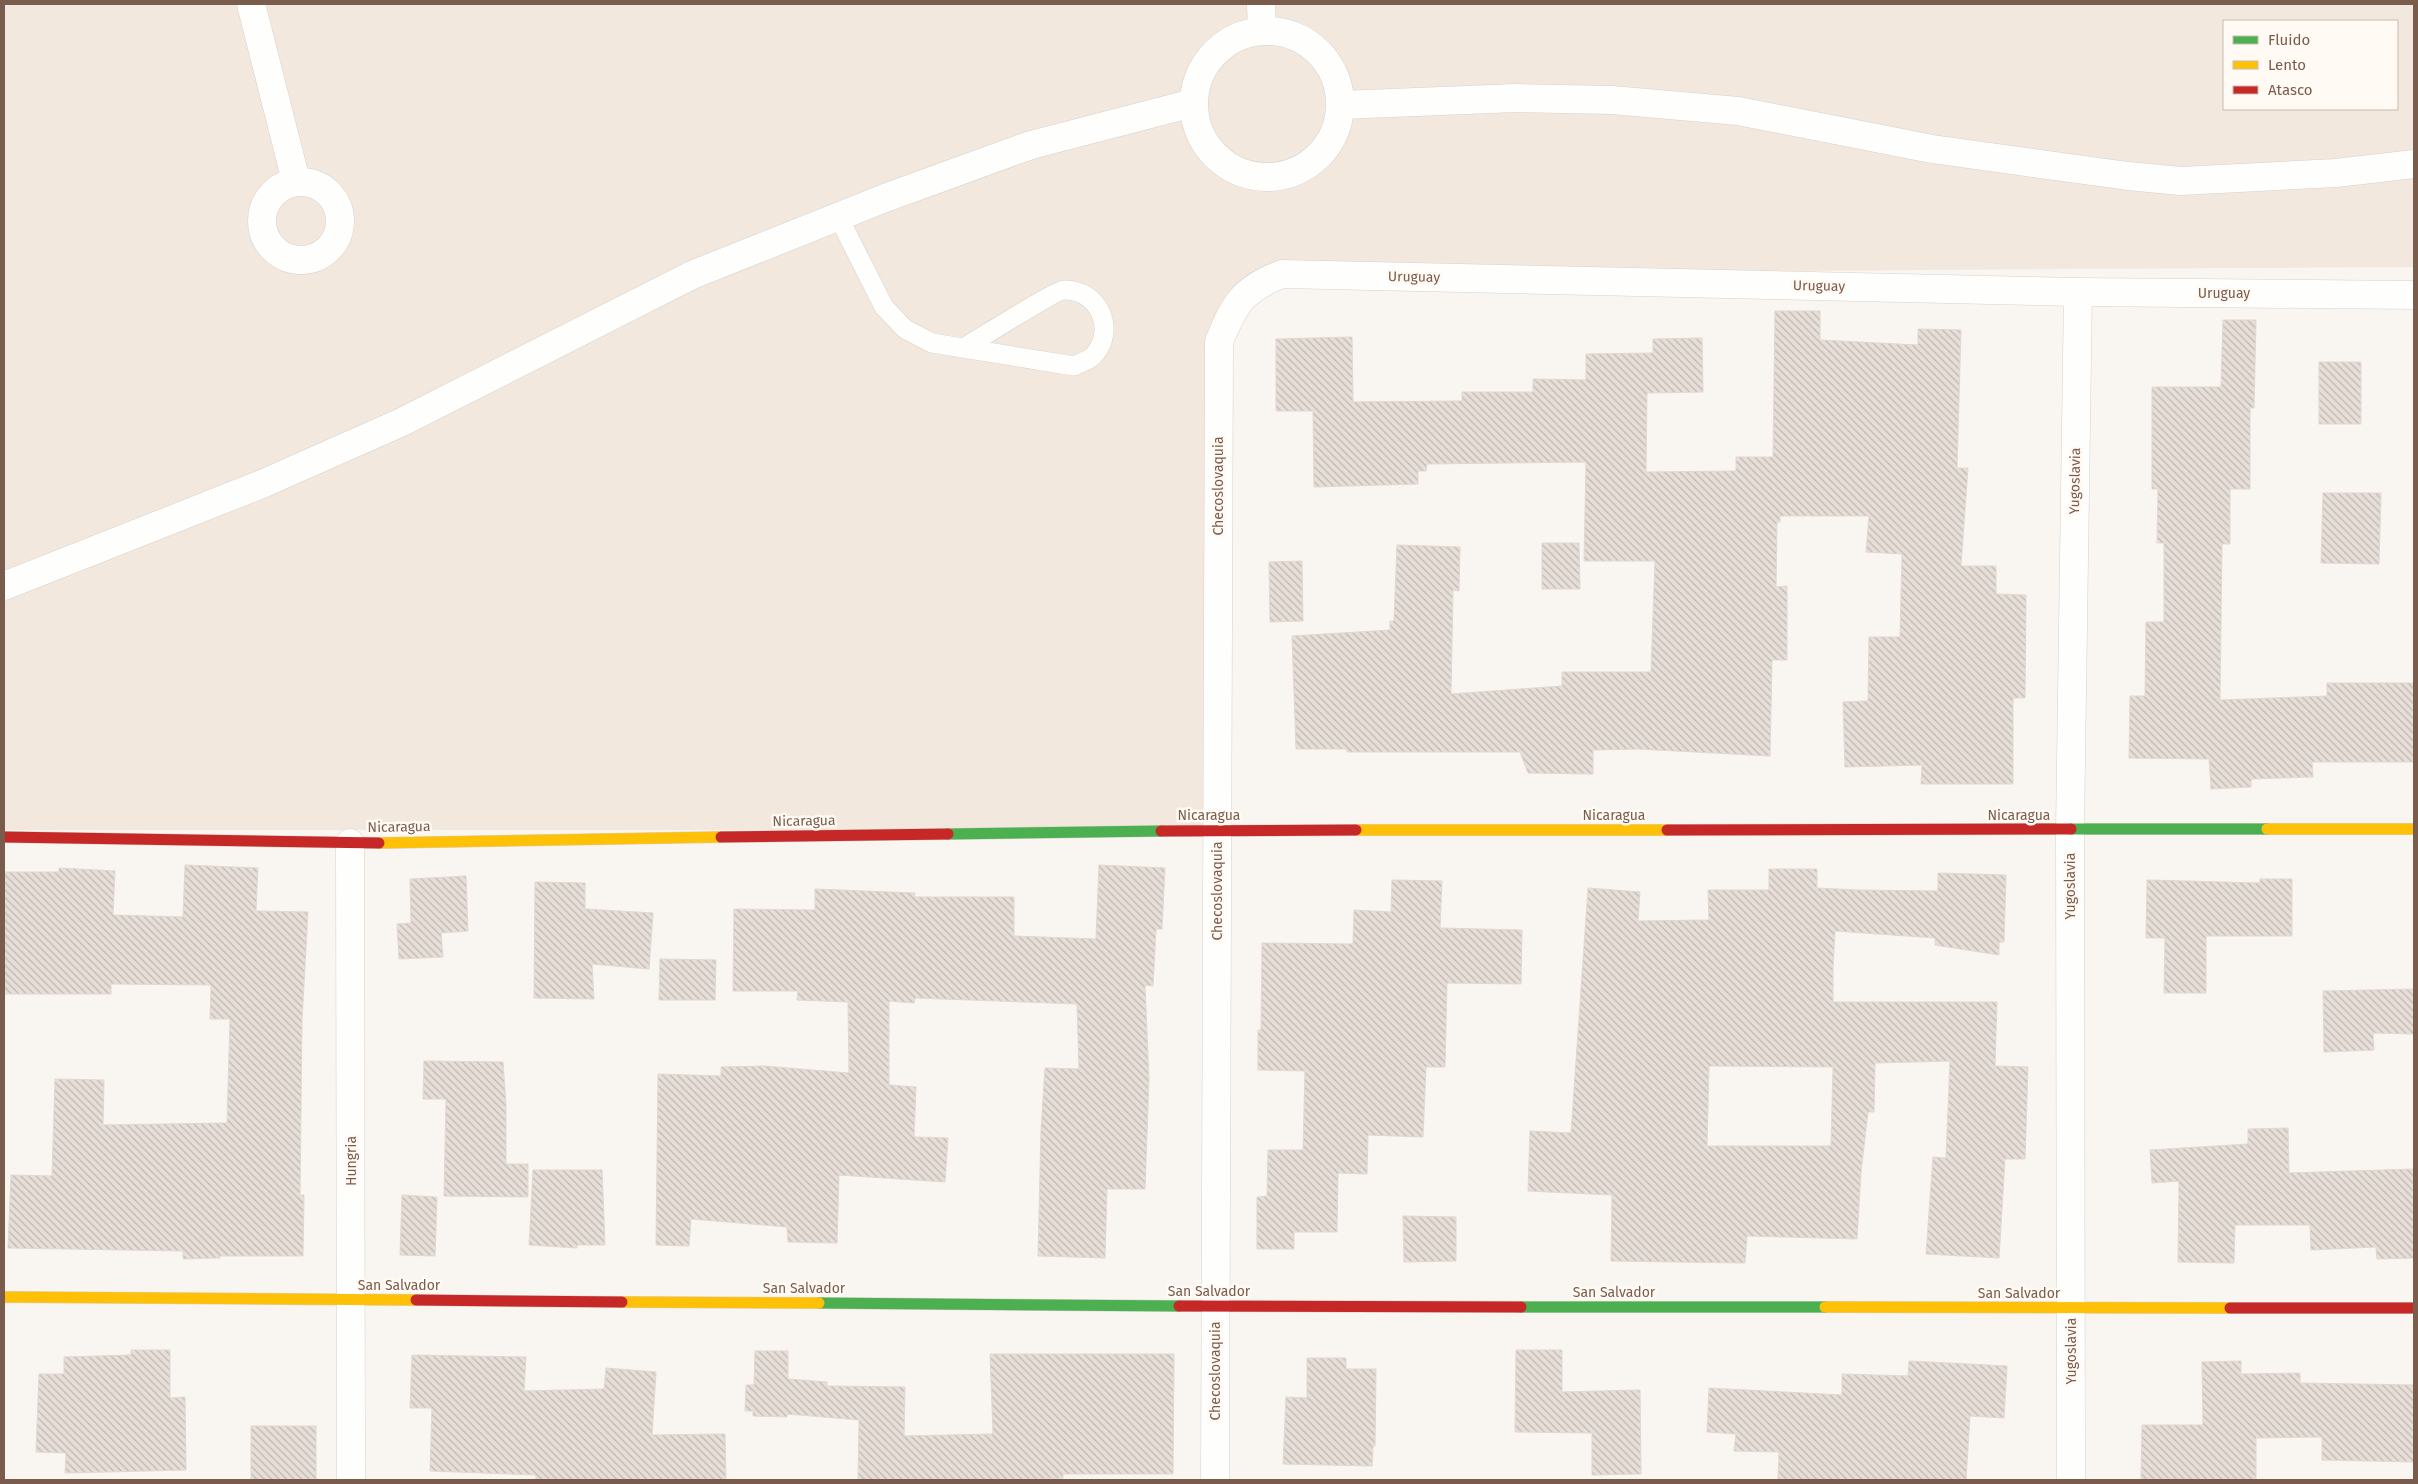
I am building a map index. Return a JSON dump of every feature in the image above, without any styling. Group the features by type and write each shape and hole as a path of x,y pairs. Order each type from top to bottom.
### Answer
{"street":[{"path":"250,4 296,182"},
{"path":"1262,17 1309,43 1326,59 1337,80 1341,105 1337,127 1326,148 1310,164 1289,175 1266,178 1243,174 1223,163 1207,146 1197,126 1193,103 1197,82 1207,61 1222,46 1241,35 1262,17"},
{"path":"1341,105 1516,98 1612,100 1738,111 1932,149 2128,176 2181,181 2336,173 2414,164"},
{"path":"4,586 262,484 402,422 692,275 838,216 1031,145 1193,103"},
{"name":"Uruguay","path":"1234,306 1262,281 1282,274 2078,292 2414,295"},
{"name":"Yugoslavia","path":"2071,1480 2070,830 2078,292"},
{"name":"Checoslovaquia","path":"1215,1480 1219,342 1234,306"},
{"name":"Nicaragua","path":"4,837 350,843 1217,830 2414,828"},
{"name":"Hungria","path":"350,843 352,1480"},
{"name":"San Salvador","path":"4,1297 1215,1306 2414,1308"}],"lane":[{"path":"838,216 884,307 906,330 932,343 1074,366 1094,355 1105,332 1100,309 1084,292 1062,290 965,348"}],"shaded area":[{"path":"4,4 2414,4 2414,267 1282,274 1234,306 1217,830 4,830"}],"building":[{"path":"1775,311 1820,311 1820,340 1918,345 1918,329 1961,330 1957,468 1968,468 1961,566 1996,566 1996,594 2026,595 2025,698 2013,698 2013,784 1921,784 1922,765 1845,767 1843,702 1868,701 1869,637 1900,637 1902,554 1866,552 1869,516 1780,516 1780,522 1777,522 1776,587 1787,586 1787,660 1772,660 1770,756 1638,749 1593,750 1593,774 1528,773 1520,752 1347,752 1347,749 1296,749 1292,636 1390,630 1390,621 1394,621 1397,545 1460,547 1459,591 1453,590 1451,694 1562,686 1562,672 1651,672 1655,561 1584,561 1586,462 1427,464 1426,471 1418,471 1418,484 1314,487 1313,411 1276,411 1276,339 1352,337 1353,402 1462,401 1462,392 1533,392 1533,379 1586,380 1586,354 1653,353 1653,339 1702,338 1703,392 1647,393 1646,472 1736,471 1736,457 1773,457"},
{"path":"2223,320 2256,320 2254,408 2250,408 2250,489 2230,489 2230,544 2222,544 2220,700 2327,696 2327,683 2414,683 2414,762 2312,762 2313,777 2251,779 2251,787 2211,789 2209,759 2129,758 2130,696 2145,696 2146,622 2164,622 2164,543 2157,543 2158,489 2152,489 2152,387 2221,387"},
{"path":"2319,362 2361,362 2361,424 2319,424"},
{"path":"2323,493 2381,493 2379,564 2321,563"},
{"path":"1542,543 1579,543 1580,589 1542,589"},
{"path":"1302,561 1303,621 1270,622 1269,562"},
{"path":"185,865 258,868 256,911 308,912 302,1021 300,1195 304,1195 303,1256 220,1256 220,1258 183,1259 183,1251 8,1248 11,1175 52,1176 55,1079 104,1080 103,1125 227,1123 230,1019 210,1019 211,985 111,984 111,994 4,994 4,872 59,872 59,868 115,871 113,915 183,917"},
{"path":"1099,865 1165,868 1162,929 1156,929 1153,986 1145,985 1149,1079 1145,1189 1107,1189 1105,1258 1038,1256 1041,1130 1045,1068 1079,1069 1077,1004 915,998 914,1003 889,1001 889,1085 916,1087 914,1137 948,1138 945,1182 839,1175 837,1243 788,1242 787,1227 691,1219 689,1246 656,1245 658,1074 721,1076 721,1067 764,1066 849,1073 848,1002 797,1000 798,991 733,991 734,909 815,910 815,889 915,893 914,897 1014,897 1014,936 1096,939"},
{"path":"1769,869 1817,869 1817,888 1857,890 1938,891 1938,873 2006,875 2004,942 1999,942 1999,955 1935,945 1935,938 1835,931 1833,969 1833,1002 1997,1002 1995,1066 2028,1067 2025,1159 2005,1159 1999,1258 1926,1254 1933,1157 1946,1158 1950,1061 1875,1063 1874,1112 1868,1112 1861,1172 1857,1239 1747,1236 1745,1263 1611,1261 1612,1195 1528,1191 1530,1131 1571,1133 1588,888 1640,892 1638,921 1709,920 1708,890 1769,890","holes":["1709,1066 1833,1067 1831,1146 1707,1146"]},
{"path":"466,876 468,931 441,933 443,957 399,959 397,924 411,923 410,879"},
{"path":"2260,879 2292,879 2292,936 2206,936 2206,993 2164,993 2165,938 2146,938 2147,880 2260,883"},
{"path":"1392,880 1442,881 1440,928 1522,930 1521,984 1447,983 1445,1067 1426,1067 1423,1137 1368,1135 1367,1174 1338,1173 1337,1232 1294,1232 1294,1249 1257,1249 1257,1197 1267,1196 1268,1150 1303,1150 1305,1071 1258,1070 1258,1030 1261,1030 1262,943 1353,944 1354,910 1391,912"},
{"path":"535,882 585,883 585,909 653,913 649,969 592,964 594,999 534,998"},
{"path":"660,959 716,960 715,1000 659,1000"},
{"path":"2414,989 2414,1034 2373,1033 2374,1050 2324,1052 2323,991"},
{"path":"424,1061 503,1062 506,1104 506,1164 528,1164 528,1197 444,1196 446,1099 423,1099"},
{"path":"2288,1128 2289,1173 2414,1169 2414,1258 2377,1259 2376,1247 2311,1250 2310,1225 2235,1225 2234,1263 2178,1262 2179,1181 2152,1183 2150,1150 2248,1144 2248,1129"},
{"path":"533,1170 602,1170 605,1245 577,1245 577,1248 529,1245"},
{"path":"402,1195 437,1197 435,1256 400,1255"},
{"path":"1403,1216 1456,1217 1456,1261 1404,1262"},
{"path":"131,1350 170,1350 170,1398 185,1397 186,1470 65,1473 66,1453 36,1452 39,1374 64,1374 64,1357 131,1355"},
{"path":"1516,1350 1562,1350 1562,1392 1640,1390 1641,1474 1592,1475 1592,1433 1515,1432"},
{"path":"755,1351 788,1351 788,1379 827,1382 827,1386 905,1387 904,1436 993,1434 990,1354 1174,1354 1173,1474 1063,1474 1063,1478 1023,1480 858,1480 859,1420 787,1414 787,1417 753,1416 753,1411 745,1411 746,1385 754,1385"},
{"path":"412,1355 526,1357 524,1391 604,1389 606,1368 656,1372 652,1435 725,1434 726,1480 536,1480 536,1475 430,1471 432,1408 410,1408"},
{"path":"1307,1358 1346,1358 1346,1369 1376,1369 1375,1446 1373,1446 1372,1466 1283,1464 1286,1397 1307,1398"},
{"path":"1909,1361 2007,1366 2004,1418 1970,1416 1966,1480 1778,1480 1779,1452 1734,1451 1736,1434 1707,1432 1709,1388 1842,1395 1842,1374 1908,1376"},
{"path":"2241,1361 2241,1374 2300,1373 2300,1383 2414,1385 2414,1462 2322,1460 2322,1437 2256,1438 2256,1480 2141,1479 2142,1425 2203,1425 2202,1362"},
{"path":"251,1426 316,1426 316,1480 251,1480"}],"traffic: fast":[{"path":"2071,829 2267,829"},
{"path":"948,834 1161,831"},
{"path":"819,1303 1179,1306"},
{"path":"1521,1307 1825,1307"}],"traffic: slow":[{"path":"2267,829 2414,829"},
{"path":"1356,830 1667,830"},
{"path":"379,843 721,837"},
{"path":"4,1297 416,1300"},
{"path":"622,1302 819,1303"},
{"path":"1825,1307 2230,1308"}],"traffic: jam":[{"path":"1667,830 2071,829"},
{"path":"1161,831 1356,830"},
{"path":"721,837 948,834"},
{"path":"4,837 379,843"},
{"path":"416,1300 622,1302"},
{"path":"1179,1306 1521,1307"},
{"path":"2230,1308 2414,1308"}]}
